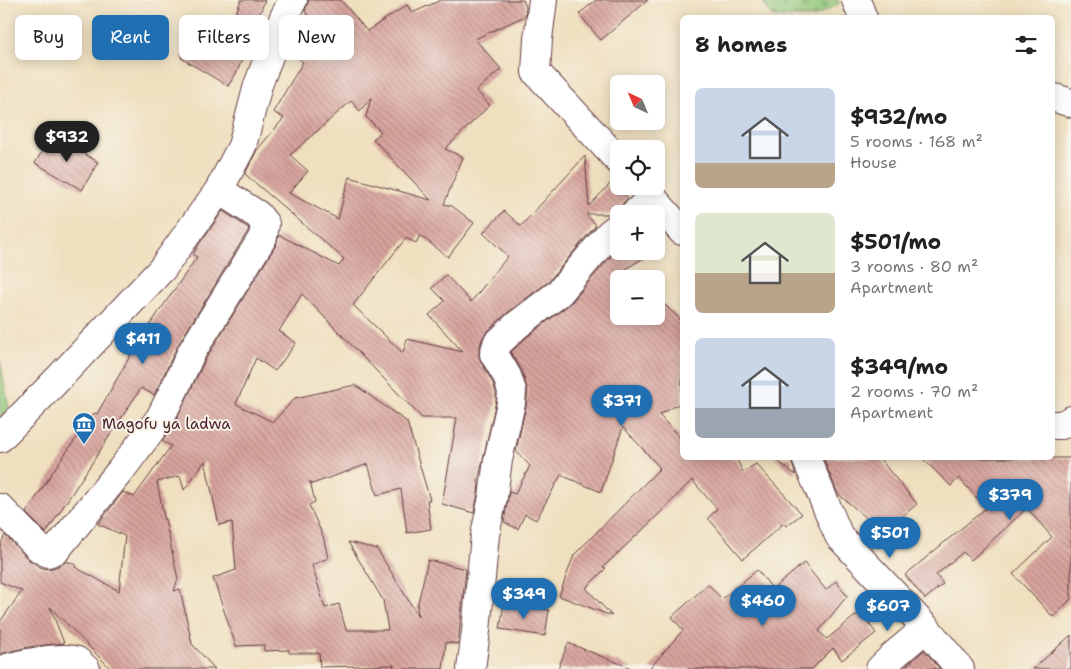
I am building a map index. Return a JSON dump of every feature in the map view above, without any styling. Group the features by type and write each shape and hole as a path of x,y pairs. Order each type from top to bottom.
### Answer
{"street":[{"path":"0,438 162,269 219,190 242,146 258,85 284,17 294,0"},
{"path":"543,0 536,72 610,151"},
{"path":"856,0 863,15"},
{"path":"1055,98 1071,103"},
{"path":"0,508 39,548 48,553 56,550 121,470 160,418 191,353 263,237 265,224 258,215 219,190"},
{"path":"643,199 680,229"},
{"path":"471,669 485,535 512,391 507,376 494,354 497,344 517,325 559,293 610,233"},
{"path":"1055,425 1062,425 1071,420"},
{"path":"807,460 840,536 926,628 960,669"},
{"path":"880,669 926,628"},
{"path":"5,669 27,663 60,659 76,660 86,669"}],"green space":[{"path":"762,0 839,0 839,4 818,15 771,15"},
{"path":"0,359 13,430 0,433"}],"building":[{"path":"241,0 265,0 259,15 235,15"},
{"path":"309,0 341,0 354,15 308,15 305,11"},
{"path":"441,0 523,0 526,7 525,16 475,39 501,69 476,91 490,105 445,149 463,157 444,204 452,206 474,223 448,257 420,235 416,243 406,238 353,305 403,353 407,339 463,352 429,315 445,301 432,288 446,275 471,302 508,256 483,233 504,211 521,226 585,156 589,206 610,184 610,195 625,195 628,198 622,205 610,205 609,214 586,214 596,225 548,282 506,314 482,339 479,356 493,383 496,401 478,482 478,494 474,513 442,504 457,418 422,418 302,294 279,331 296,343 275,371 256,358 236,404 273,422 295,398 355,385 407,422 430,500 427,500 431,529 407,533 401,489 377,495 368,464 312,484 310,481 315,502 309,505 323,536 328,558 312,565 325,608 339,604 346,630 388,630 383,600 348,542 377,549 418,616 417,607 428,560 466,569 458,644 446,642 443,669 393,669 394,665 320,667 319,653 289,653 289,650 264,651 264,645 236,646 213,578 236,570 232,522 219,525 205,461 184,490 180,476 157,482 163,519 165,519 178,579 174,591 180,589 192,644 215,669 111,669 50,607 64,643 28,647 0,654 0,622 22,591 0,582 0,546 5,535 28,559 40,567 46,569 53,568 67,561 119,591 125,536 98,524 123,492 134,497 171,446 162,441 174,425 205,360 276,245 279,235 339,266 344,259 245,174 257,150 284,118 273,112 303,62 300,60 354,60 354,16 367,31 407,5 412,13","holes":["371,98 366,117 381,132 373,139 431,200 349,177 338,219 289,193 308,171 290,155 351,101 360,111"]},
{"path":"596,0 648,0 601,40 579,14"},
{"path":"184,60 242,60 228,86"},
{"path":"52,135 98,162 82,190 35,163"},
{"path":"223,211 249,228 248,231 178,345 154,395 141,388 46,533 26,513 94,413 97,414 138,342 197,257 193,255 199,244"},
{"path":"610,257 610,260 640,260 627,270 610,270 610,325 665,325 665,305 680,319 680,403 659,415 680,438 680,460 737,460 743,472 756,464 802,514 786,526 784,523 743,559 708,518 717,509 692,480 603,567 606,568 586,588 612,616 559,596 574,555 660,468 623,427 601,492 561,475 536,520 525,514 518,529 504,522 509,492 515,494 530,466 516,451 528,392 522,371 511,352 571,303"},
{"path":"1055,458 1071,458 1071,599 1053,617 1013,574 1052,537 1027,508 971,560 963,552 936,575 943,584 925,599 905,575 986,508 959,478 951,486 924,460 1055,460"},
{"path":"777,460 791,460 796,475"},
{"path":"824,460 881,460 917,504 898,520 905,526 887,547 872,536 879,528 838,494"},
{"path":"804,563 826,590 836,581 847,596 819,631 827,639 860,612 876,633 842,660 833,648 812,669 649,669 683,630 672,617 708,584 722,599 757,570 773,589"},
{"path":"504,603 549,610 545,636 500,629"},
{"path":"1071,635 1071,669 1033,669"},
{"path":"568,643 631,668 631,669 558,669"},
{"path":"924,650 940,669 902,669 904,668"}],"place":[{"name":"Magofu ya ladwa","path":"84,445"}]}
